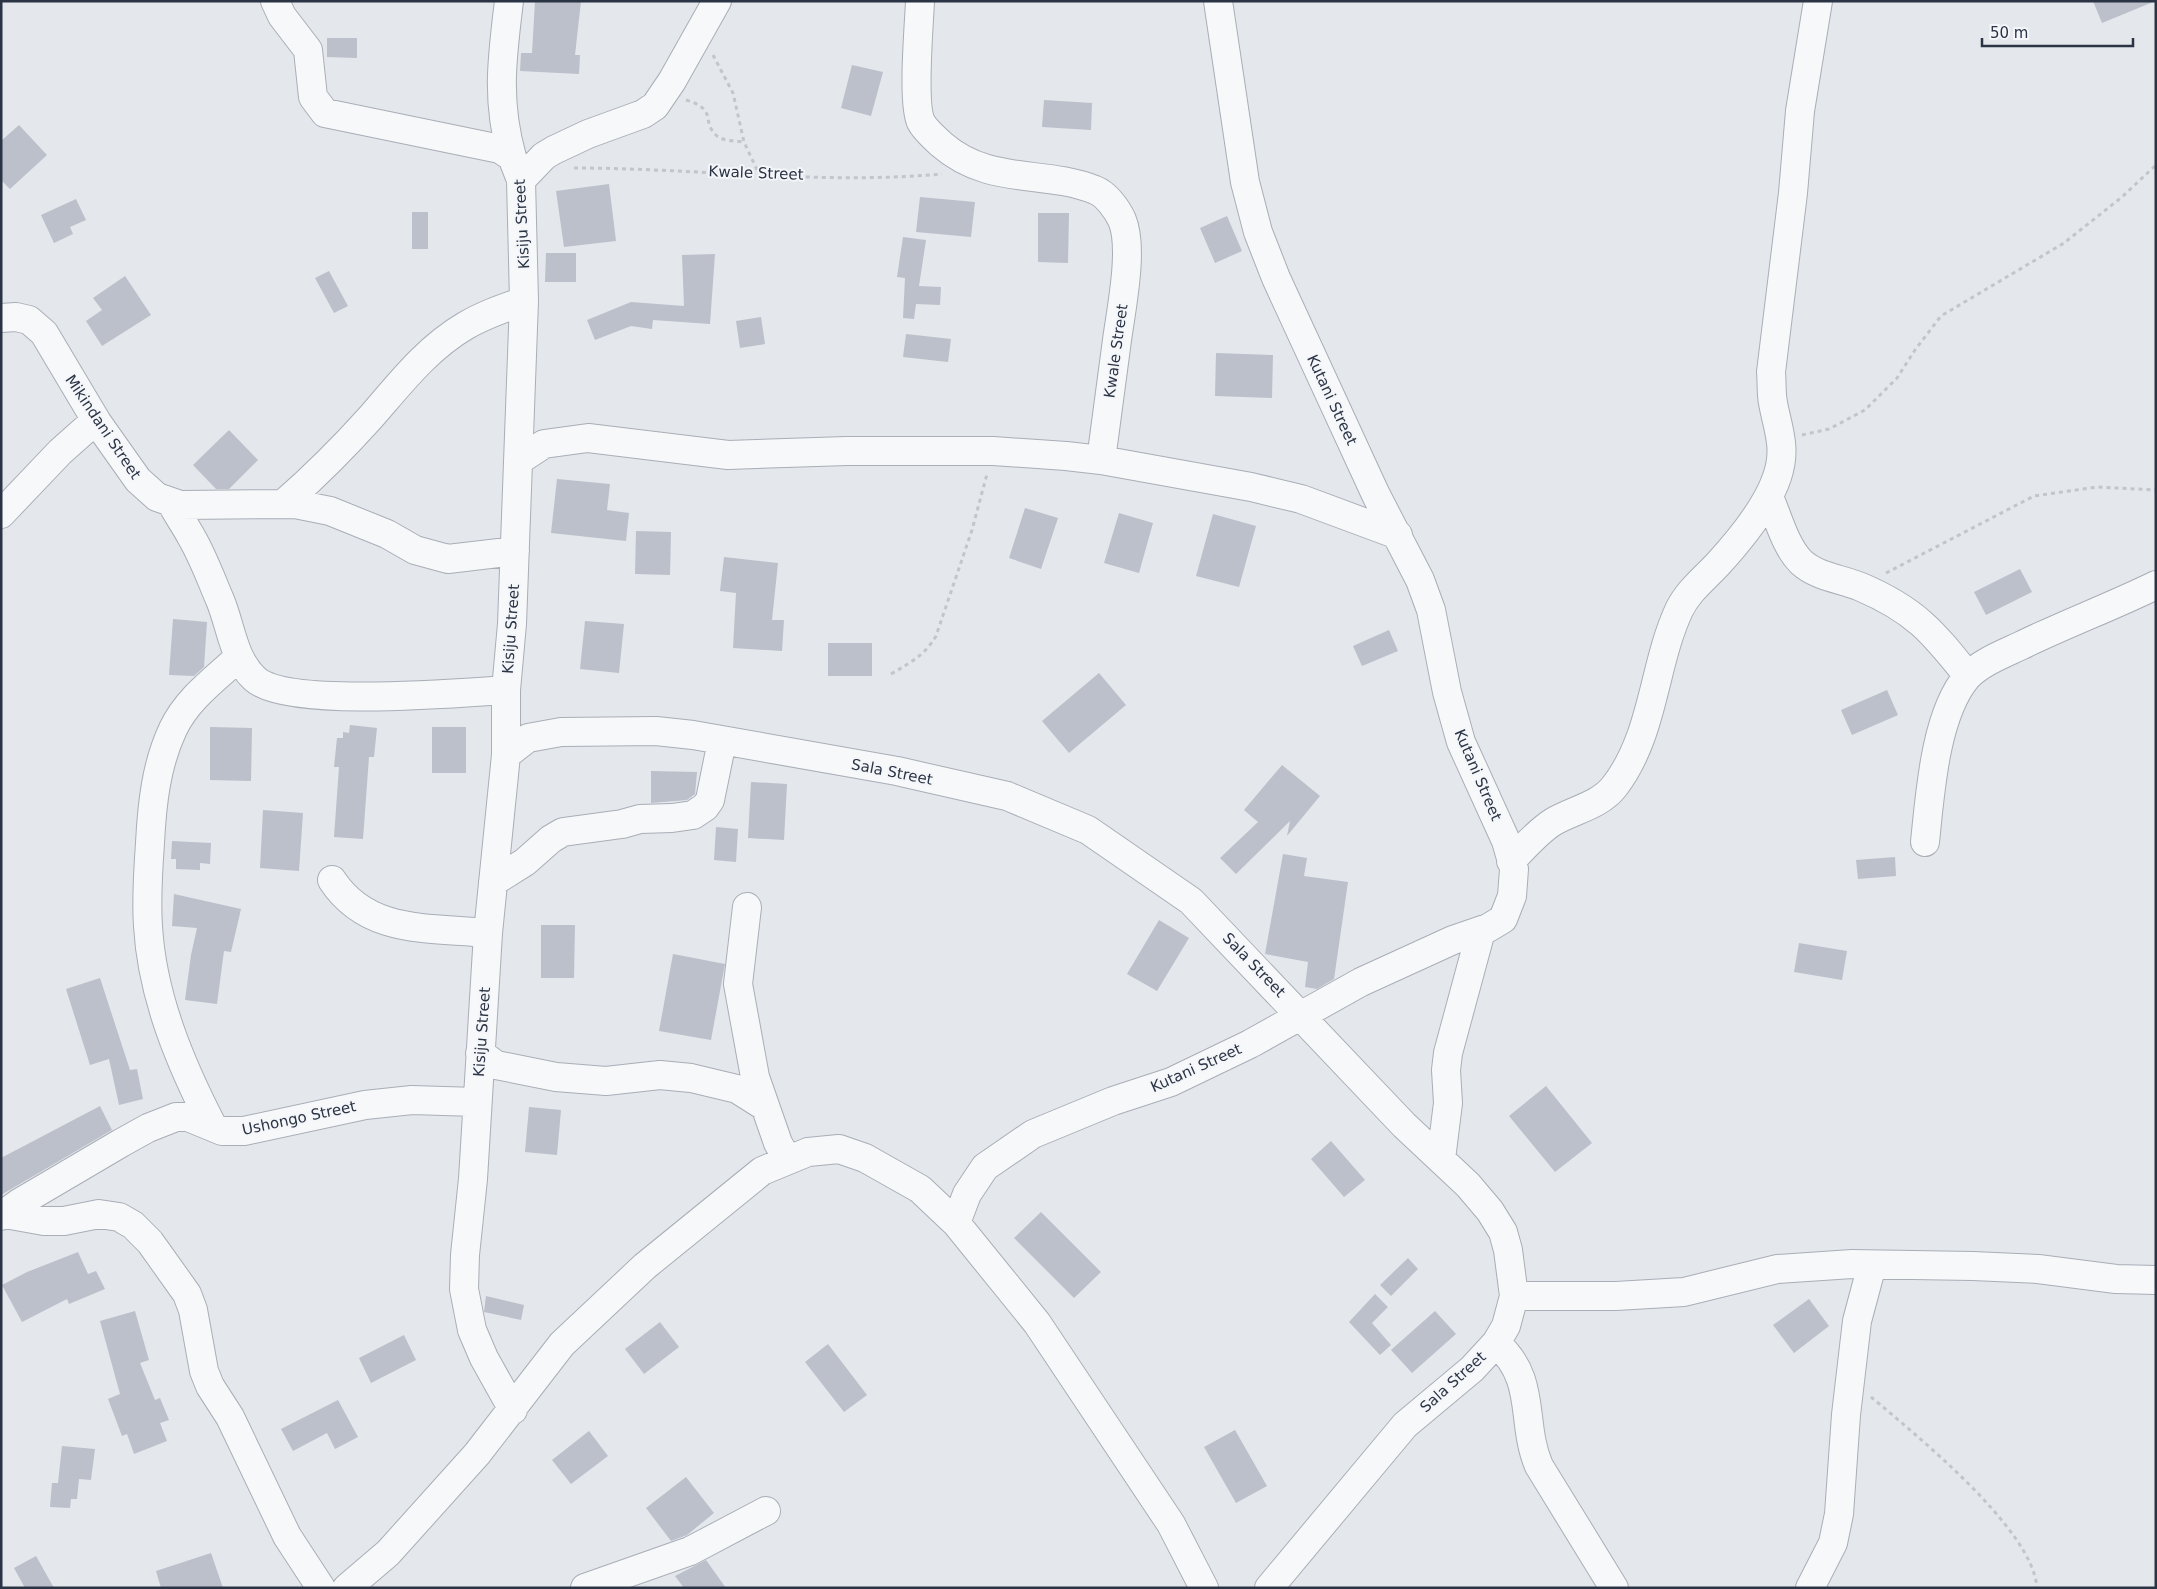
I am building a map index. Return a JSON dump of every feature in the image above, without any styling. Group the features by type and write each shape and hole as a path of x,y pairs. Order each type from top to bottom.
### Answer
{"street":[{"name":"Kisiju Street","path":"275,1 282,16 308,50 313,97 325,113 500,149 517,169 524,301 512,624 506,690 506,755 488,933 476,1102 473,1179 465,1255 464,1289 472,1330 484,1358 513,1410"},
{"path":"508,1 502,57 501,92 504,127 517,169 588,134 643,114 655,106 665,93 717,1"},
{"name":"Kwale Street","path":"920,1 916,99 921,122 954,156 980,167 997,173 1069,183 1096,190 1112,204 1122,222 1127,250 1125,277 1101,460"},
{"name":"Kutani Street","path":"956,1224 967,1194 985,1167 1033,1134 1113,1101 1171,1082 1250,1044 1361,982 1454,940 1481,931 1503,920 1512,896 1514,869 1506,841 1461,742 1446,692 1431,610 1420,580 1398,534 1376,495 1276,278 1258,232 1245,182 1218,1"},
{"path":"1511,861 1550,824 1569,813 1586,807 1614,787 1626,768 1648,716 1658,668 1679,610 1689,592 1732,548 1769,497 1778,475 1782,439 1772,402 1771,372 1793,193 1800,111 1818,1"},
{"path":"283,504 311,479 369,419 421,360 464,326 488,314 524,301"},
{"name":"Mikindani Street","path":"1,318 16,317 29,320 44,332 96,420 138,480 157,497 180,505 283,504 330,511 387,534 415,550 448,559 515,550"},
{"path":"1,514 60,452 96,420"},
{"path":"518,461 544,444 588,438 728,455 847,451 993,452 1101,460 1251,487 1301,499 1398,534"},
{"path":"1769,497 1790,547 1801,562 1815,571 1861,587 1910,612 1934,633 1968,676"},
{"path":"171,502 192,538 220,602 239,657 256,679 272,686 335,696 506,690"},
{"path":"1924,842 1934,768 1942,732 1954,699 1968,676 1996,657 2156,585"},
{"path":"213,1126 183,1065 169,1028 155,978 148,927 148,875 157,772 173,728 192,699 239,657"},
{"name":"Sala Street","path":"506,755 528,738 561,732 656,731 693,735 897,772 1007,796 1088,830 1191,901 1301,1015 1338,1057 1468,1185 1490,1211 1503,1232 1508,1250 1514,1296 1506,1326 1496,1343 1472,1369 1405,1425 1268,1588"},
{"path":"493,882 525,862 551,839 563,832 622,824 640,819 693,815 705,807 710,800 722,741"},
{"path":"332,880 341,894 362,911 387,923 488,933"},
{"path":"748,907 738,984 755,1077 778,1143 787,1159"},
{"path":"1441,1159 1448,1103 1446,1070 1448,1053 1481,931"},
{"path":"480,1053 496,1065 556,1077 606,1081 660,1075 691,1078 737,1089 764,1106"},
{"name":"Ushongo Street","path":"3,1215 48,1185 148,1128 176,1117 188,1118 232,1132 255,1130 365,1105 412,1100 476,1102"},
{"path":"347,1588 388,1553 477,1454 513,1410 562,1344 645,1266 762,1171 787,1159 808,1152 838,1149 865,1158 920,1189 956,1224 1042,1331 1171,1524 1204,1588"},
{"path":"3,1215 44,1221 64,1221 99,1214 119,1217 133,1225 150,1242 187,1294 193,1310 204,1371 210,1386 230,1417 288,1536 321,1588"},
{"path":"1514,1296 1616,1296 1684,1292 1777,1269 1872,1265 2038,1269 2116,1279 2156,1280"},
{"path":"1810,1588 1833,1543 1839,1514 1850,1379 1857,1321 1872,1265"},
{"path":"1496,1343 1506,1352 1523,1384 1529,1416 1532,1450 1614,1588"},
{"path":"585,1588 690,1550 766,1511"}],"path":[{"path":"697,36 711,51 733,94 748,155 760,174"},
{"path":"665,93 700,104 706,109 716,135 744,142"},
{"path":"1782,439 1829,429 1865,410 1897,378 1915,350 1942,316 2064,243 2122,197 2156,165"},
{"name":"Kwale Street","path":"566,168 650,168 760,174 907,176 949,174 980,167"},
{"path":"891,674 914,661 929,648 936,636 972,530 993,452"},
{"path":"1861,587 1898,565 2034,496 2097,487 2156,490"},
{"path":"1850,1379 1917,1436 2009,1527 2026,1554 2037,1588"}],"building":[{"path":"535,1 581,1 575,55 580,55 579,74 520,71 521,53 532,53"},
{"path":"2093,1 2153,1 2153,2 2102,23"},
{"path":"327,38 357,38 357,58 327,57"},
{"path":"852,65 883,72 871,116 841,108"},
{"path":"1044,100 1092,103 1091,130 1042,127"},
{"path":"19,125 47,155 10,189 1,180 1,141"},
{"path":"609,184 616,241 564,247 556,191"},
{"path":"920,197 975,202 971,237 916,232"},
{"path":"76,199 86,220 70,227 73,234 54,243 41,215"},
{"path":"412,212 428,212 428,249 412,249"},
{"path":"1038,213 1069,213 1068,263 1038,262"},
{"path":"1227,216 1242,251 1215,263 1200,228"},
{"path":"903,237 926,240 919,286 941,287 940,305 916,304 914,319 903,318 905,278 897,277"},
{"path":"546,253 576,253 576,282 545,282"},
{"path":"715,254 710,324 653,320 652,329 631,326 595,340 587,320 631,302 684,306 682,255"},
{"path":"329,271 348,306 334,313 315,278"},
{"path":"125,276 151,315 102,346 86,321 102,310 93,298"},
{"path":"761,317 765,344 740,348 736,321"},
{"path":"906,334 951,339 948,362 903,357"},
{"path":"1216,353 1273,355 1272,398 1215,396"},
{"path":"229,430 258,460 229,489 216,489 193,465"},
{"path":"557,479 610,484 607,510 629,513 626,541 551,533"},
{"path":"1025,508 1058,518 1041,569 1009,558"},
{"path":"1119,513 1153,523 1139,573 1104,563"},
{"path":"1213,514 1256,526 1239,587 1196,576"},
{"path":"636,531 671,532 670,575 635,574"},
{"path":"724,557 778,563 772,620 784,620 782,651 733,648 736,593 720,591"},
{"path":"2020,569 2032,592 1986,615 1974,592"},
{"path":"173,619 207,622 204,667 194,676 169,675"},
{"path":"585,621 624,624 619,673 580,669"},
{"path":"1389,630 1398,651 1362,666 1353,646"},
{"path":"828,643 872,643 872,676 828,676"},
{"path":"1099,673 1126,705 1069,753 1042,721"},
{"path":"1887,690 1898,715 1852,735 1841,710"},
{"path":"350,725 377,728 374,757 369,757 363,839 334,837 339,767 334,767 337,738 343,738 343,732 349,733"},
{"path":"210,727 252,728 251,781 210,780"},
{"path":"432,727 466,727 466,773 432,773"},
{"path":"1282,765 1320,796 1287,836 1290,821 1236,874 1220,858 1258,822 1244,810"},
{"path":"651,771 697,772 695,794 687,800 651,803"},
{"path":"751,782 787,784 784,840 748,838"},
{"path":"263,810 303,813 299,871 260,868"},
{"path":"716,827 738,829 736,862 714,860"},
{"path":"172,841 211,843 210,864 200,863 200,870 176,869 176,859 171,859"},
{"path":"1283,854 1307,858 1304,876 1348,882 1334,979 1317,989 1305,987 1308,962 1265,954"},
{"path":"1895,857 1896,876 1858,879 1856,860"},
{"path":"174,894 241,909 231,952 224,951 217,1004 185,1000 197,928 172,926"},
{"path":"1159,920 1189,938 1157,991 1127,974"},
{"path":"541,925 575,925 574,978 541,978"},
{"path":"1799,943 1847,951 1842,980 1794,972"},
{"path":"673,954 725,964 711,1040 659,1031"},
{"path":"100,978 130,1070 137,1069 143,1099 119,1105 109,1059 90,1065 66,989"},
{"path":"1546,1086 1592,1143 1555,1172 1509,1116"},
{"path":"100,1106 112,1130 1,1195 1,1158"},
{"path":"529,1107 561,1110 557,1155 525,1152"},
{"path":"1331,1141 1365,1180 1344,1197 1311,1159"},
{"path":"1041,1212 1101,1272 1074,1298 1014,1238"},
{"path":"78,1252 88,1274 96,1271 105,1289 69,1304 67,1299 22,1322 2,1285 27,1272"},
{"path":"1408,1258 1418,1269 1391,1296 1380,1285"},
{"path":"1375,1294 1388,1307 1372,1323 1391,1345 1380,1355 1349,1322"},
{"path":"486,1296 524,1305 521,1320 484,1312"},
{"path":"1809,1299 1829,1326 1794,1353 1773,1325"},
{"path":"135,1311 149,1360 140,1363 155,1400 160,1398 169,1420 160,1423 167,1441 134,1454 127,1434 122,1436 108,1399 120,1394 100,1321"},
{"path":"1435,1311 1456,1334 1412,1373 1391,1350"},
{"path":"660,1322 679,1347 644,1374 625,1349"},
{"path":"404,1335 416,1360 371,1383 359,1358"},
{"path":"828,1344 867,1395 844,1412 805,1362"},
{"path":"338,1400 358,1437 335,1449 327,1433 293,1451 281,1429"},
{"path":"1235,1430 1267,1486 1236,1503 1204,1447"},
{"path":"589,1431 608,1456 571,1484 552,1460"},
{"path":"62,1446 95,1449 91,1480 79,1479 77,1499 71,1499 70,1508 50,1507 52,1483 58,1483"},
{"path":"686,1477 714,1513 687,1535 671,1541 646,1508"},
{"path":"211,1553 223,1588 161,1588 156,1571"},
{"path":"36,1556 54,1588 25,1588 14,1568"},
{"path":"706,1560 726,1588 684,1588 675,1576"}]}
